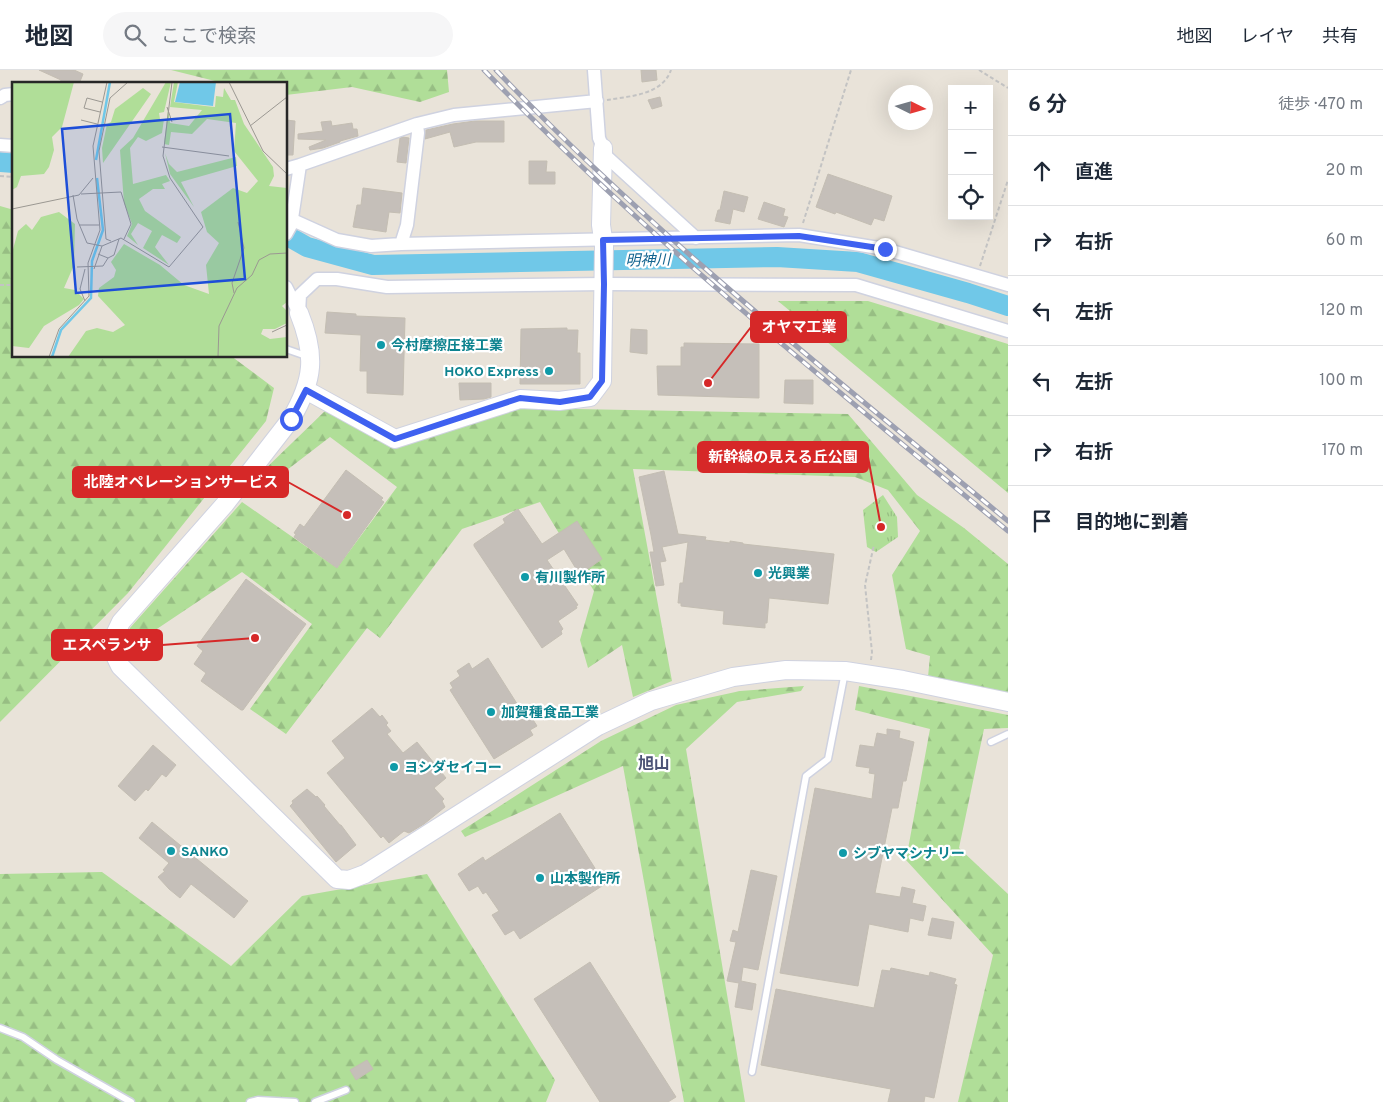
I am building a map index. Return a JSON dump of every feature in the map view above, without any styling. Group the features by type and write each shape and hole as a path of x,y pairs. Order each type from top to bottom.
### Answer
{"street":[{"path":"594,70 599,138 607,157 696,238"},
{"path":"0,98 12,94"},
{"path":"288,168 417,124 454,115 597,101"},
{"path":"401,244 408,216 418,133 417,124"},
{"path":"306,390 395,439 520,398 560,402 590,397 602,381 604,243 601,224 603,148"},
{"path":"300,165 289,224 337,240 371,246 401,244 604,243 696,238 799,236 885,249 1008,285"},
{"path":"299,314 300,295 317,279 337,279 387,287 604,279 856,285 1008,331"},
{"path":"288,291 308,335 311,357 306,390 291,419 225,504 121,622 110,646 120,666 337,879 349,880 365,874 598,726 651,701 733,677 786,670 845,671 903,680 1008,702"}],"lane":[{"path":"288,350 311,357"},
{"path":"752,1072 806,776 828,759 845,671"},
{"path":"991,742 1008,734"},
{"path":"0,1028 23,1037 57,1060 131,1102"},
{"path":"316,1102 346,1090"},
{"path":"250,1102 258,1100 295,1102"}],"path":[{"path":"597,101 632,96 655,90 668,79 672,70"},
{"path":"799,236 851,70"},
{"path":"979,70 1008,88"},
{"path":"977,275 1008,180"},
{"path":"868,675 872,652 866,585 874,546"}],"green space":[{"path":"171,70 447,70 449,92 420,102 352,87 288,95 288,82 219,82"},
{"path":"0,206 12,209 12,358 234,358 274,388 266,421 128,593 0,722"},
{"path":"778,301 868,301 1008,344 1008,493"},
{"path":"522,408 848,414 917,495 964,528 1008,564 1008,693 928,677 930,656 906,649 892,575 920,531 888,490 855,477 633,469 672,681 633,697 622,645 588,668 580,640 594,591 540,502 462,529 380,638 367,628 286,734 250,709 312,624 242,572 124,651 130,628 242,502 337,568 397,487 330,437 274,480 261,473 325,411 395,448"},
{"path":"883,495 897,517 898,537 876,552 867,547 863,510"},
{"path":"804,686 801,691 737,702 686,749 745,1102 684,1102 623,766 465,837 461,831 601,741 676,705 740,691"},
{"path":"859,686 1008,715 1008,728 984,729 959,848 1008,894 1008,1102 958,1102 993,955 906,860 930,729 855,710"},
{"path":"102,872 231,966 302,896 427,874 555,1080 546,1102 0,1102 0,874"}],"building":[{"path":"39,70 74,70 83,74 80,82 60,82 61,80"},
{"path":"641,70 656,70 657,80 642,82"},
{"path":"660,97 662,106 652,109 648,100"},
{"path":"288,120 295,121 293,155 288,155"},
{"path":"331,121 332,126 352,123 353,129 357,129 358,136 323,148 310,150 309,147 326,140 298,139 298,134 323,131 321,122"},
{"path":"475,121 504,121 504,142 476,142 454,147 450,132 425,139 426,130"},
{"path":"400,138 409,138 406,163 397,162"},
{"path":"529,161 547,161 546,172 555,172 555,184 529,184"},
{"path":"828,174 892,196 884,221 874,218 871,225 816,207"},
{"path":"363,188 402,193 400,213 389,212 386,232 353,227 357,205 361,205"},
{"path":"724,191 748,197 744,212 733,209 730,224 715,221 718,210 720,210"},
{"path":"764,202 785,209 783,216 788,217 784,227 758,219"},
{"name":"今村摩擦圧接工業","path":"327,312 356,314 356,316 405,318 403,395 367,393 367,371 360,371 361,335 325,333"},
{"name":"HOKO Express","path":"567,328 567,330 578,330 577,353 580,353 580,384 520,384 521,329"},
{"path":"631,329 647,330 647,354 630,352"},
{"path":"684,343 759,344 759,398 658,395 657,366 681,366 681,347 684,347"},
{"path":"785,380 813,380 813,404 784,403"},
{"path":"459,383 491,383 491,397 460,400"},
{"path":"346,470 383,498 381,500 384,502 337,568 294,537 296,534 294,533 300,524 304,527"},
{"name":"光興業","path":"664,471 678,534 706,537 705,540 730,543 730,541 834,554 828,604 769,598 765,628 723,624 724,611 681,606 681,603 678,603 680,583 683,583 688,542 662,547 666,561 660,562 664,585 656,586 650,552 654,552 639,477"},
{"name":"有川製作所","path":"518,509 542,544 577,521 602,559 582,573 580,570 578,572 564,549 547,560 578,605 576,606 577,608 558,621 563,629 561,631 562,634 542,648 474,546 474,544 505,523 503,519"},
{"path":"246,579 306,624 243,710 241,710 201,681 206,673 194,664 203,651 197,646"},
{"name":"加賀種食品工業","path":"488,658 521,710 525,707 537,726 530,730 533,735 494,759 450,690 453,688 450,683 460,676 457,671 469,663 472,669"},
{"name":"ヨシダセイコー","path":"372,708 380,717 382,715 388,723 386,725 391,731 387,734 403,753 417,742 446,778 434,788 444,799 442,801 445,807 424,824 409,833 404,831 389,843 383,836 381,838 327,773 345,758 332,741"},
{"name":"シブヤマシナリー","path":"887,729 900,731 899,738 914,742 906,781 903,781 898,808 892,808 875,893 900,897 902,887 915,890 912,903 926,906 923,921 910,918 908,932 869,924 858,986 780,973 815,788 872,799 875,774 869,773 870,768 856,766 860,745 874,747 877,733 887,735"},
{"path":"153,745 176,765 166,777 162,774 148,791 146,789 135,801 118,786"},
{"path":"307,789 325,805 356,845 336,862 290,806 293,803 292,801"},
{"name":"山本製作所","path":"560,813 605,884 520,939 514,930 505,935 492,915 499,911 486,892 483,894 478,886 469,891 458,874 483,857 485,861"},
{"path":"152,822 248,901 234,918 191,884 180,898 158,877 165,871 163,870 169,863 139,838"},
{"path":"751,870 777,876 758,970 743,967 741,981 756,984 752,1010 735,1007 739,983 727,981 736,942 730,941 733,930 738,932"},
{"path":"932,918 954,922 951,939 928,935"},
{"path":"590,962 676,1097 668,1102 600,1102 534,999"},
{"path":"891,968 929,976 930,972 956,979 954,984 957,985 934,1098 925,1096 924,1102 888,1102 891,1089 761,1065 776,989 874,1008 882,970 890,971"},
{"path":"367,1060 373,1069 356,1080 350,1070"}],"waterway":[{"name":"明神川","path":"0,162 12,163"},
{"name":"明神川","path":"288,236 307,247 373,265 777,257 858,262 1008,306"}],"railway":[{"path":"484,70 546,132 674,251 806,364 1008,531"},
{"path":"496,70 556,131 681,247 810,358 1008,521"}],"place":[{"name":"今村摩擦圧接工業","path":"381,345"},
{"name":"HOKO Express","path":"549,371"},
{"name":"オヤマ工業","path":"708,383"},
{"name":"北陸オペレーションサービス","path":"347,515"},
{"name":"新幹線の見える丘公園","path":"881,527"},
{"name":"光興業","path":"758,573"},
{"name":"有川製作所","path":"525,577"},
{"name":"エスペランサ","path":"255,638"},
{"name":"加賀種食品工業","path":"491,712"},
{"name":"ヨシダセイコー","path":"394,767"},
{"name":"SANKO","path":"171,851"},
{"name":"シブヤマシナリー","path":"843,853"},
{"name":"山本製作所","path":"540,878"}],"district":[{"name":"旭山","path":"654,763"}],"route":[{"path":"291,419 306,390 395,439 520,398 560,402 590,397 602,381 603,240 799,236 885,249"}]}
